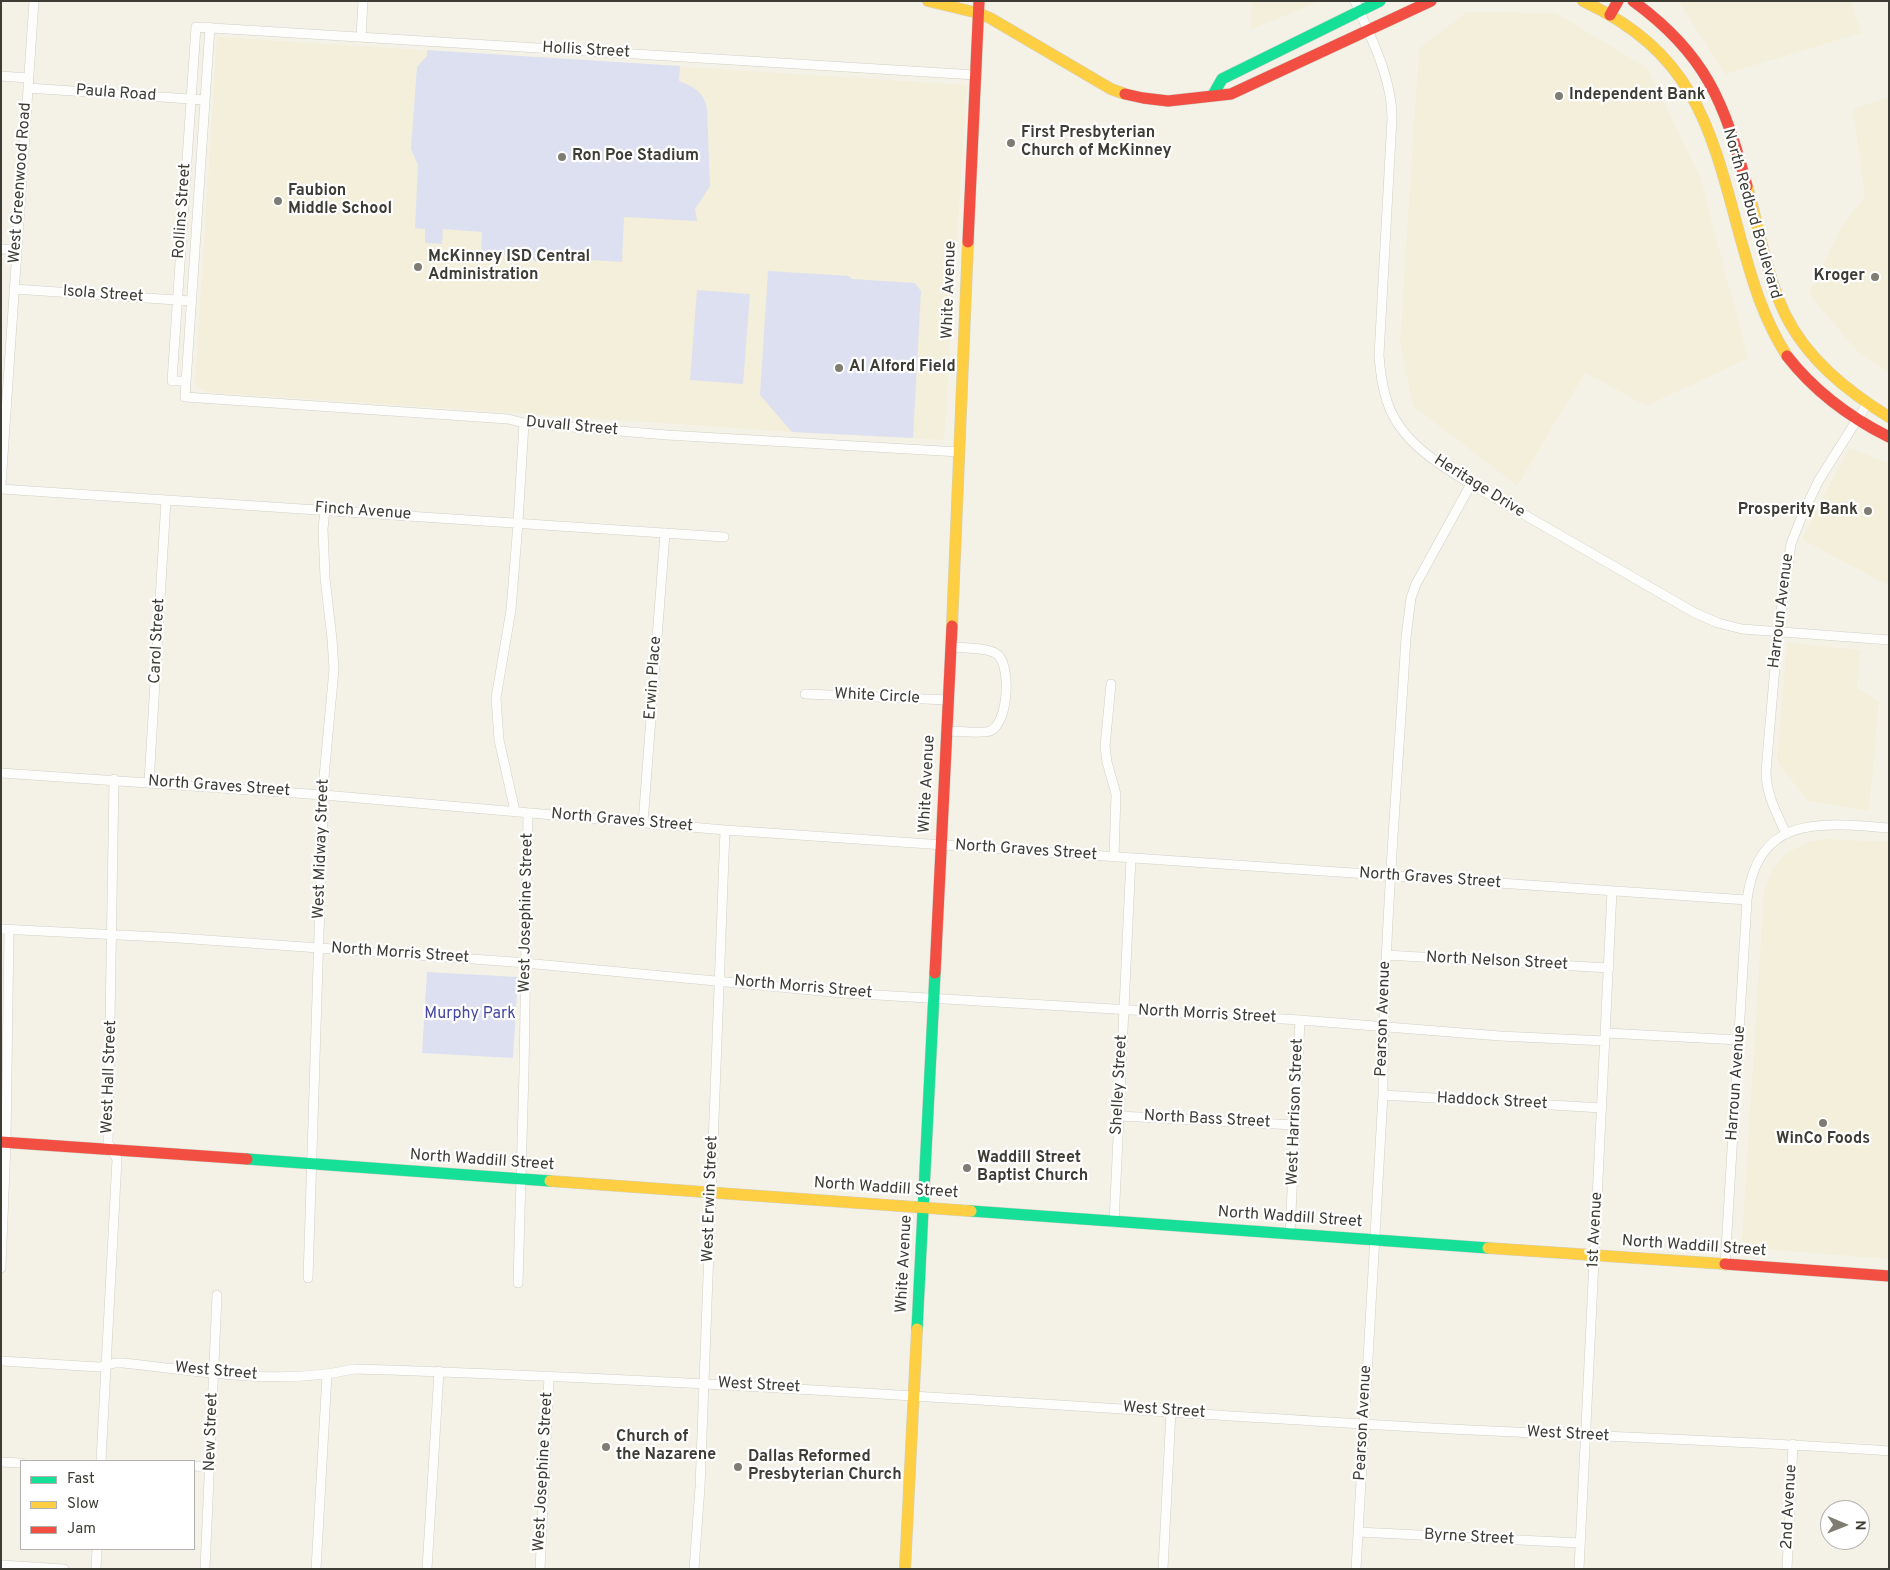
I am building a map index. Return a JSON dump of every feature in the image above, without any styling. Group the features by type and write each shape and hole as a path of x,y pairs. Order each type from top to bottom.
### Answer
{"street":[{"name":"West Greenwood Road","path":"1,485 34,1"},
{"path":"361,37 363,1"},
{"path":"928,1 979,7 990,18 1111,89 1132,98 1154,101 1176,101 1231,94 1431,1"},
{"path":"1213,95 1222,79 1357,6 1380,1"},
{"name":"North Redbud Boulevard","path":"1582,1 1610,15 1652,44 1670,63 1692,93 1712,137 1750,274 1765,319 1780,346 1802,375 1831,403 1856,421 1889,437"},
{"path":"1610,15 1618,1"},
{"name":"North Redbud Boulevard","path":"1633,1 1662,23 1680,40 1712,86 1729,124 1773,279 1790,323 1806,347 1836,381 1867,404 1889,417"},
{"name":"Heritage Drive","path":"1357,6 1368,30 1388,88 1392,112 1378,355 1381,378 1390,409 1410,439 1444,468 1694,613 1731,626 1778,632 1889,640"},
{"name":"White Avenue","path":"905,1569 947,731 979,7"},
{"name":"Hollis Street","path":"196,27 976,75"},
{"name":"Rollins Street","path":"186,381 172,381 196,27"},
{"name":"Rollins Street","path":"185,397 210,27"},
{"path":"1,76 28,78"},
{"name":"Paula Road","path":"28,88 205,100"},
{"path":"1,249 16,250"},
{"name":"Isola Street","path":"14,289 191,301"},
{"name":"Duvall Street","path":"185,397 508,419 524,423 667,435 960,452"},
{"name":"Harroun Avenue","path":"1786,834 1770,798 1766,785 1766,771 1778,632 1791,544 1819,480 1867,404"},
{"name":"West Josephine Street","path":"515,812 499,740 496,698 511,610 524,423"},
{"name":"Pearson Avenue","path":"1356,1569 1375,1240 1390,876 1406,637 1411,598 1421,572 1471,484"},
{"name":"Finch Avenue","path":"1,489 724,537"},
{"name":"Carol Street","path":"149,782 166,500"},
{"name":"West Midway Street","path":"308,1278 325,754 334,669 325,578 323,529 325,510"},
{"name":"Erwin Place","path":"643,822 665,533"},
{"path":"947,731 989,732 1001,720 1006,702 1006,682 1003,663 999,655 991,651 950,647"},
{"path":"1111,684 1105,746 1107,762 1116,794 1114,857"},
{"name":"White Circle","path":"805,694 948,700"},
{"name":"North Graves Street","path":"1,773 324,795 725,830 1748,900"},
{"name":"West Hall Street","path":"101,1460 117,1159 108,1143 114,780"},
{"name":"West Josephine Street","path":"518,1283 522,1180 528,813"},
{"path":"1748,900 1752,874 1760,856 1786,834 1798,829 1828,824 1889,828"},
{"name":"West Erwin Street","path":"694,1569 704,1383 725,830"},
{"name":"Shelley Street","path":"1114,1222 1131,858"},
{"name":"1st Avenue","path":"1579,1569 1612,891"},
{"name":"Harroun Avenue","path":"1725,1266 1748,900"},
{"path":"1,1268 4,1142 5,929"},
{"name":"North Morris Street","path":"5,929 179,938 526,964 719,980 843,993 1300,1020 1500,1036 1740,1040"},
{"name":"North Nelson Street","path":"1386,955 1609,968"},
{"name":"West Harrison Street","path":"1290,1234 1300,1020"},
{"name":"Haddock Street","path":"1382,1095 1602,1108"},
{"name":"North Bass Street","path":"1119,1116 1295,1125"},
{"name":"North Waddill Street","path":"4,1142 1595,1255 1725,1266 1889,1276"},
{"name":"New Street","path":"205,1569 218,1295"},
{"name":"West Street","path":"1,1361 100,1367 123,1363 275,1376 327,1375 354,1368 704,1383 1363,1424 1586,1436 1793,1444 1889,1451"},
{"path":"427,1569 434,1478 438,1371"},
{"path":"316,1569 327,1375"},
{"name":"West Josephine Street","path":"540,1569 549,1376"},
{"path":"1163,1569 1171,1411"},
{"name":"2nd Avenue","path":"1787,1569 1793,1444"},
{"path":"1,1462 20,1463"},
{"path":"195,1466 211,1467"},
{"name":"Byrne Street","path":"1358,1532 1580,1543"},
{"path":"96,1569 97,1550"},
{"path":"1,1564 64,1569"}],"shaded area":[{"path":"1252,1 1320,1 1250,30"},
{"path":"1851,1 1861,33 1725,74 1679,2"},
{"path":"1467,12 1556,13 1647,68 1699,174 1748,358 1647,406 1585,373 1517,486 1413,406 1400,342 1419,48"},
{"path":"217,37 967,85 944,440 792,432 207,392 203,390 195,384"},
{"path":"1889,97 1889,373 1856,350 1809,294 1841,228 1865,196 1853,109"},
{"path":"1849,448 1889,463 1889,586 1802,539"},
{"path":"1787,642 1860,650 1857,688 1879,702 1869,811 1808,801 1777,762"},
{"path":"1826,839 1889,842 1889,1259 1753,1248 1742,1240 1764,892 1772,869 1788,852 1809,842"}],"green space":[{"name":"Ron Poe Stadium","path":"427,50 680,66 679,81 701,94 707,109 710,186 695,209 697,221 624,217 622,262 576,259 571,263 565,256 545,255 536,262 527,256 481,254 482,232 443,229 442,244 425,243 425,229 415,228 418,165 411,149 417,67 427,56"},
{"name":"Al Alford Field","path":"768,271 849,276 852,279 915,283 921,291 913,438 792,432 760,395"},
{"path":"697,290 750,294 743,384 690,380"},
{"name":"Murphy Park","path":"427,972 518,977 513,1058 422,1053"}],"traffic: fast":[{"path":"1213,95 1222,79 1380,1"},
{"path":"917,1329 935,973"},
{"path":"247,1159 550,1181"},
{"path":"971,1211 1488,1248"}],"traffic: slow":[{"path":"928,1 978,13 990,18 1111,89 1125,94"},
{"path":"1583,1 1621,22 1651,45 1675,71 1693,99 1708,130 1720,163 1754,286 1771,328 1787,356"},
{"path":"1747,186 1763,251 1778,299 1794,330 1816,360 1843,385 1889,417"},
{"path":"952,626 968,242"},
{"path":"550,1181 971,1211"},
{"path":"1488,1248 1725,1264"},
{"path":"905,1569 917,1329"}],"traffic: jam":[{"path":"968,242 979,1"},
{"path":"1125,94 1168,101 1231,94 1431,1"},
{"path":"1610,15 1618,1"},
{"path":"1633,1 1678,40 1709,82 1730,129 1747,186"},
{"path":"1787,356 1821,392 1860,421 1889,437"},
{"path":"935,973 952,626"},
{"path":"1,1142 247,1159"},
{"path":"1725,1264 1889,1276"}],"place":[{"name":"Independent Bank","path":"1559,96"},
{"name":"First Presbyterian Church of McKinney","path":"1011,143"},
{"name":"Ron Poe Stadium","path":"562,157"},
{"name":"Faubion Middle School","path":"278,201"},
{"name":"McKinney ISD Central Administration","path":"418,267"},
{"name":"Kroger","path":"1875,277"},
{"name":"Al Alford Field","path":"839,368"},
{"name":"Prosperity Bank","path":"1868,511"},
{"name":"WinCo Foods","path":"1823,1123"},
{"name":"Waddill Street Baptist Church","path":"967,1168"},
{"name":"Church of the Nazarene","path":"606,1447"},
{"name":"Dallas Reformed Presbyterian Church","path":"738,1467"}]}
